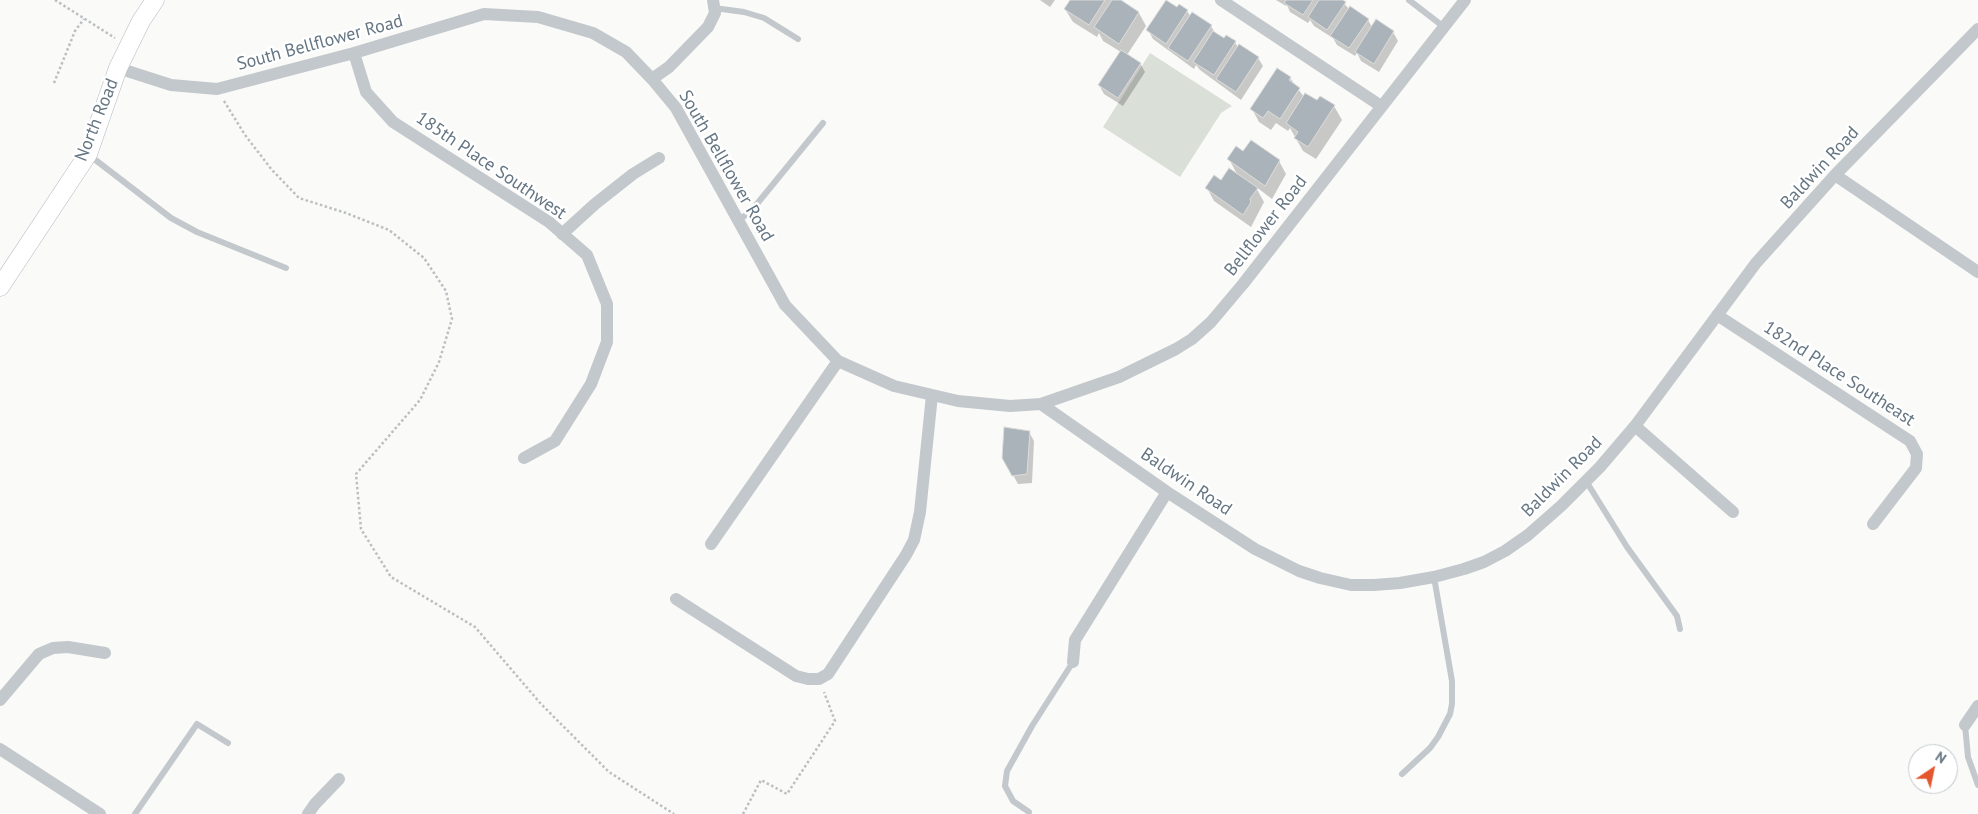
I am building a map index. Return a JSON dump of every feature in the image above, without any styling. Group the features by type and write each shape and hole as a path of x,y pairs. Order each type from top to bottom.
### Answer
{"street":[{"name":"North Road","path":"2,279 88,154 118,68 141,21 155,0"},
{"path":"1221,0 1381,106"},
{"name":"Bellflower Road","path":"1041,404 1069,396 1119,377 1162,357 1192,339 1211,322 1243,284 1465,0"},
{"path":"652,79 669,67 708,27 715,13 714,4"},
{"name":"South Bellflower Road","path":"118,68 171,85 217,89 354,53 484,14 538,17 593,33 626,52 676,108 785,305 838,361 894,386 958,401 1010,406 1041,404"},
{"name":"Baldwin Road","path":"1041,404 1167,492 1255,549 1299,572 1351,585 1374,585 1434,577 1464,569 1505,551 1540,525 1586,482 1635,426 1756,263 1835,175 1978,30"},
{"name":"185th Place Southwest","path":"354,53 366,92 393,122 549,222 587,256 606,304 607,342 591,384 555,441 524,458"},
{"path":"562,234 595,204 633,174 659,158"},
{"path":"1835,175 1978,272"},
{"name":"182nd Place Southeast","path":"1717,315 1910,441 1917,454 1916,468 1873,524"},
{"path":"711,544 838,361"},
{"path":"676,599 796,676 819,679 828,674 914,540 920,512 932,395"},
{"path":"1635,426 1733,512"},
{"path":"1073,662 1075,640 1167,492"},
{"path":"0,700 39,654 53,648 104,653"},
{"path":"1965,725 1978,706"},
{"path":"0,749 100,814"},
{"path":"308,814 339,779"}],"lane":[{"path":"1409,0 1444,27"},
{"path":"714,4 764,18 798,39"},
{"path":"738,221 752,210 823,123"},
{"path":"88,154 171,218 197,232 286,268"},
{"path":"1586,482 1627,547 1677,616 1680,628"},
{"path":"1402,774 1430,748 1438,737 1450,714 1452,704 1452,681 1434,577"},
{"path":"1029,812 1013,801 1005,786 1008,771 1032,726 1073,662"},
{"path":"136,814 197,724 228,743"},
{"path":"1965,725 1968,757 1978,785"}],"path":[{"path":"55,0 129,47"},
{"path":"54,83 75,31 84,19"},
{"path":"217,89 245,136 272,170 299,198 346,213 389,230 424,258 446,291 452,319 439,362 420,400 356,474 361,529 391,577 475,627 541,704 609,772 674,814"},
{"path":"743,814 760,780 787,794 835,721 819,679"}],"shaded area":[{"path":"1150,53 1232,106 1221,113 1180,177 1103,127"}],"building":[{"path":"1070,0 1105,0 1089,25 1064,9"},
{"path":"1112,0 1121,0 1139,12 1119,44 1094,27"},
{"path":"1166,0 1177,7 1179,4 1188,10 1166,44 1146,30"},
{"path":"1286,0 1313,0 1303,15 1284,3"},
{"path":"1319,0 1343,0 1346,2 1327,30 1308,17"},
{"path":"1350,6 1369,19 1349,48 1330,36"},
{"path":"1192,12 1212,25 1188,61 1168,48"},
{"path":"1376,19 1394,31 1374,64 1355,52"},
{"path":"1213,31 1224,38 1226,35 1236,41 1214,75 1193,62"},
{"path":"1239,44 1259,57 1236,92 1216,79"},
{"path":"1121,50 1141,63 1118,98 1098,85"},
{"path":"1277,68 1291,77 1289,80 1300,88 1280,119 1268,111 1263,118 1250,109"},
{"path":"1305,93 1317,100 1320,96 1335,105 1308,147 1294,138 1298,132 1286,123"},
{"path":"1251,140 1280,160 1265,186 1227,159 1236,146 1243,151"},
{"path":"1229,168 1258,188 1250,199 1251,202 1243,215 1205,188 1214,175 1221,180"},
{"path":"1004,427 1030,431 1027,474 1012,476 1002,458"}]}
